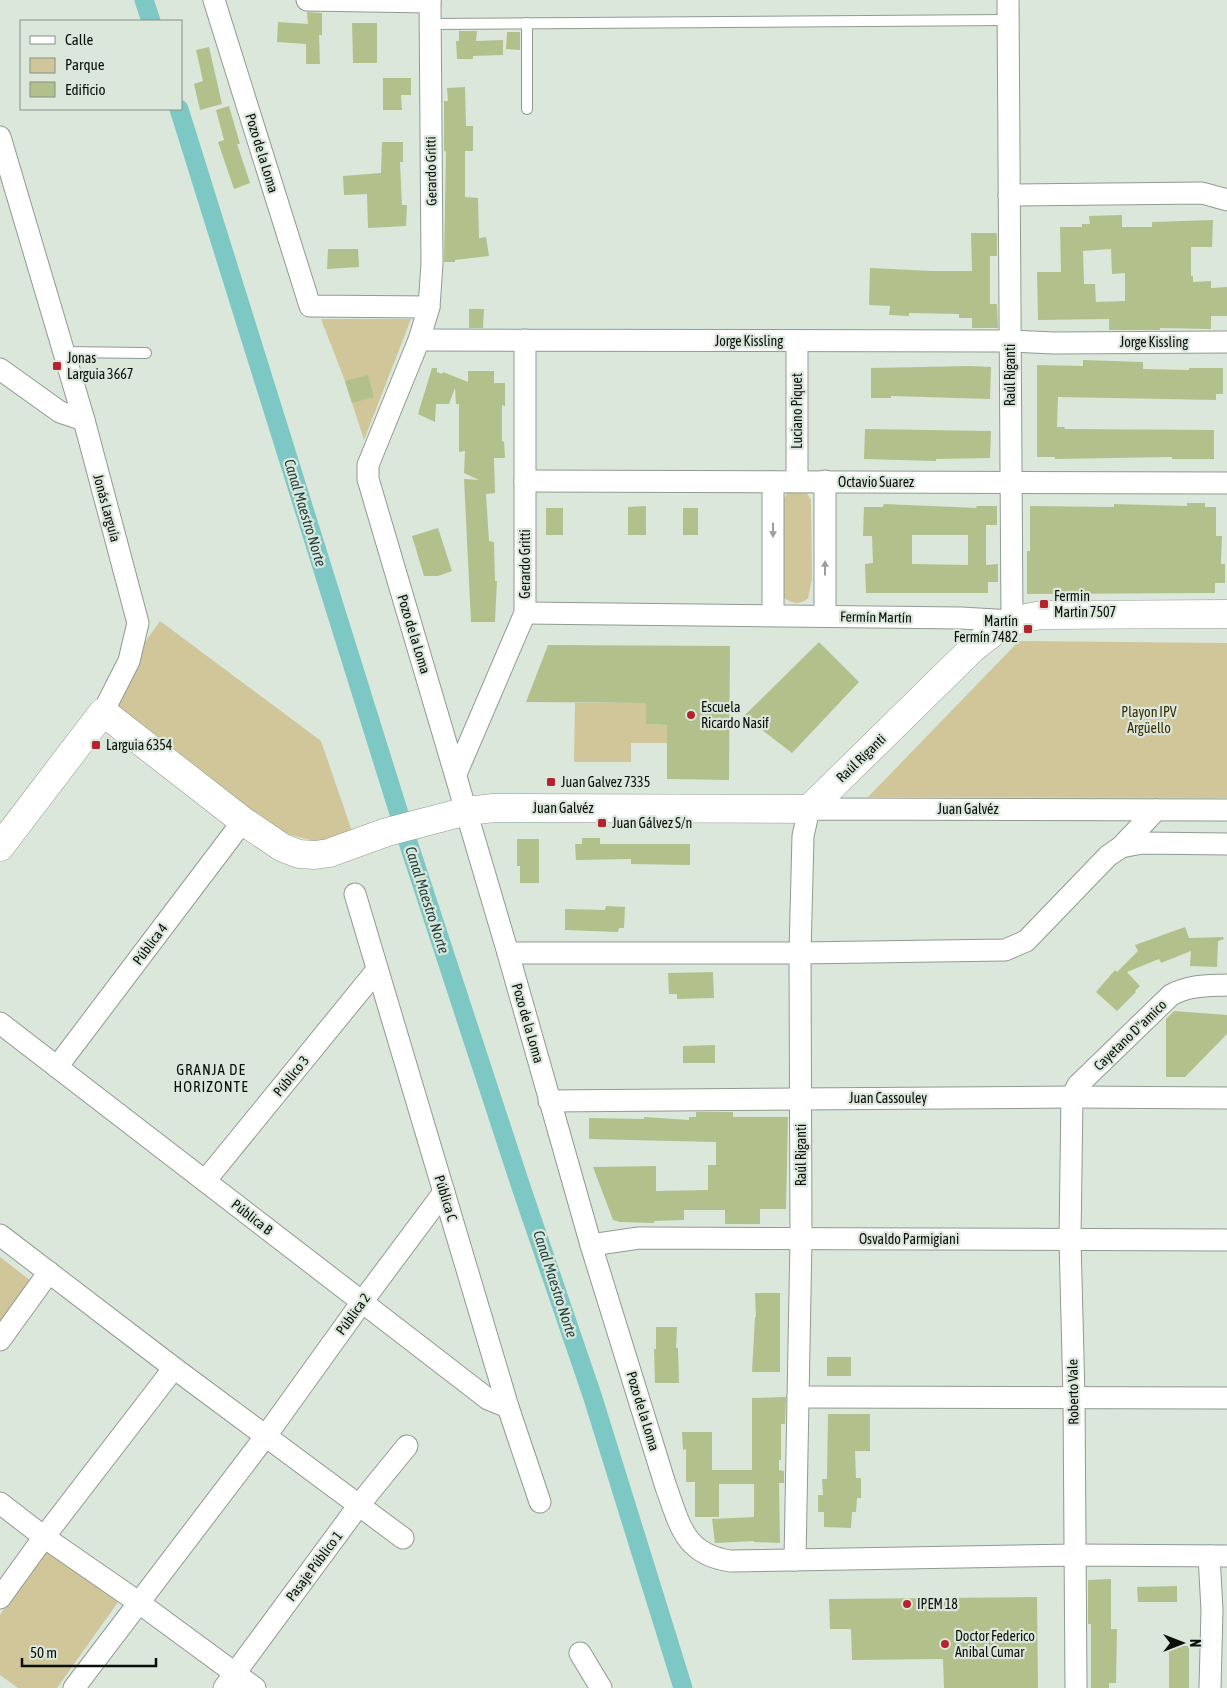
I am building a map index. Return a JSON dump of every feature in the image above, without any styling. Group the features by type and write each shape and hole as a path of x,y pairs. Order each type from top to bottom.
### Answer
{"main road":[{"name":"Fermín Martín","path":"1012,621 1042,615 1227,614"},
{"name":"Raúl Riganti","path":"809,809 972,649 991,633 1012,621"},
{"name":"Juan Galvéz","path":"103,712 244,821 283,848 299,854 329,854 386,832 466,811 494,808 809,809"},
{"name":"Jonás Larguía","path":"0,847 103,712"}],"street":[{"name":"Pozo de la Loma","path":"214,0 310,306 429,307"},
{"path":"307,0 430,1"},
{"name":"Gerardo Gritti","path":"419,340 429,307 432,264 430,1"},
{"name":"Raúl Riganti","path":"1008,10 1012,621"},
{"name":"Jonás Larguía","path":"0,138 84,420 138,623 129,661 103,712"},
{"path":"1010,195 1202,194 1227,200"},
{"name":"Pozo de la Loma","path":"419,340 368,465 368,479 456,774 591,1245 664,1478 680,1526 690,1542 714,1559 730,1561 795,1560"},
{"name":"Jorge Kissling","path":"419,340 1227,342"},
{"name":"Gerardo Gritti","path":"456,774 525,614 525,340"},
{"name":"Luciano Piquet","path":"797,341 797,481"},
{"path":"0,369 60,412 84,420"},
{"name":"Octavio Suarez","path":"525,481 1227,482"},
{"path":"825,481 825,616"},
{"path":"772,616 773,482"},
{"name":"Fermín Martín","path":"525,614 825,616 962,618 1012,621"},
{"name":"Raúl Riganti","path":"795,1560 801,1239 800,953 803,836 809,809"},
{"name":"Juan Galvéz","path":"809,809 1227,810"},
{"path":"508,953 800,953 1005,950 1016,947 1026,941 1108,856 1121,847 1156,810"},
{"name":"Pública 4","path":"57,1067 244,821"},
{"path":"1121,847 1142,843 1227,844"},
{"name":"Pública C","path":"355,894 508,1407 540,1502"},
{"name":"Público 3","path":"205,1181 377,970"},
{"name":"Cayetano D''amico","path":"1072,1097 1078,1085 1171,995 1185,988 1227,985"},
{"name":"Pública B","path":"0,1022 488,1399 508,1407"},
{"name":"Roberto Vale","path":"1072,1097 1070,1239 1074,1397 1076,1688"},
{"name":"Juan Cassouley","path":"549,1101 800,1098 1227,1098"},
{"name":"Pública 2","path":"138,1602 265,1437 444,1192"},
{"path":"0,1235 265,1437 402,1538"},
{"name":"Osvaldo Parmigiani","path":"591,1245 639,1238 1227,1240"},
{"path":"0,1340 50,1272"},
{"path":"0,1598 44,1537 174,1368"},
{"path":"798,1396 1227,1398"},
{"name":"Pasaje Público 1","path":"229,1681 359,1505 407,1446"},
{"path":"0,1503 44,1537 138,1602 229,1681 255,1688"},
{"path":"795,1560 1075,1555 1218,1556 1212,1610 1210,1688"},
{"path":"74,1688 138,1602"},
{"path":"580,1652 601,1688"}],"lane":[{"path":"430,24 1008,10"},
{"path":"527,23 527,108"},
{"path":"63,352 146,353"}],"green space":[{"path":"321,319 411,319 364,440 345,381"},
{"path":"795,490 806,492 811,500 812,579 808,598 796,603 784,598 783,500 788,492"},
{"path":"160,621 321,741 354,837 318,842 275,831 118,706 145,642"},
{"name":"Playon IPV Argüello","path":"1019,641 1227,643 1227,798 868,797"},
{"path":"575,703 646,703 646,724 667,725 667,743 631,743 631,762 574,762"},
{"path":"0,1257 31,1281 0,1323"},
{"path":"47,1550 118,1602 57,1688 18,1688 0,1675 0,1615"}],"building":[{"path":"307,12 322,13 322,35 319,35 320,64 306,64 306,44 277,42 278,22 308,24"},
{"path":"352,23 377,23 377,63 353,63"},
{"path":"459,31 477,31 476,41 503,40 503,55 473,56 473,59 457,59 456,41 459,41"},
{"path":"507,32 520,32 520,50 506,49"},
{"path":"209,47 222,104 200,110 194,84 203,81 196,50"},
{"path":"383,78 411,78 411,95 401,95 402,110 383,110"},
{"path":"465,87 466,126 473,126 473,151 465,151 465,197 478,198 479,238 486,237 489,256 444,262 446,151 444,151 444,101 448,101 447,88"},
{"path":"229,106 240,144 237,144 250,183 234,189 218,142 224,140 216,110"},
{"path":"382,142 403,142 403,162 400,162 402,205 407,205 406,226 368,228 367,194 344,195 343,176 381,173"},
{"path":"1122,215 1122,227 1152,227 1152,222 1213,220 1212,247 1191,247 1191,276 1193,276 1193,282 1211,281 1211,288 1227,287 1227,316 1211,316 1211,329 1109,330 1109,319 1038,320 1037,272 1061,272 1060,227 1082,227 1082,224 1090,224 1089,216","holes":["1111,249 1112,274 1125,273 1125,301 1096,302 1095,284 1084,284 1083,251"]},
{"path":"971,233 997,233 997,256 990,256 990,304 997,304 998,328 972,328 972,318 959,318 959,314 909,313 909,316 889,315 890,306 869,305 870,268 972,271"},
{"path":"328,249 358,249 359,267 327,269"},
{"path":"469,309 484,309 483,328 469,328"},
{"path":"1083,360 1143,362 1143,369 1189,370 1189,368 1223,368 1223,394 1216,394 1216,400 1058,397 1057,427 1065,427 1064,429 1214,430 1214,459 1172,459 1172,457 1055,459 1055,457 1037,457 1037,365 1083,366"},
{"path":"991,367 990,399 891,396 891,398 871,398 871,368"},
{"path":"432,368 437,368 437,372 442,374 443,372 468,382 468,371 494,371 494,383 505,383 505,406 502,405 502,442 504,441 505,458 494,458 495,493 486,494 489,541 494,542 495,581 497,581 495,622 471,622 464,479 479,480 464,473 465,451 459,452 459,404 456,404 455,388 449,404 436,404 435,422 418,414"},
{"path":"368,375 374,397 352,403 345,381"},
{"path":"865,429 991,431 990,458 936,459 936,461 864,459"},
{"path":"1187,503 1205,503 1205,507 1216,507 1216,536 1222,536 1221,564 1225,564 1225,583 1215,583 1215,593 1027,594 1027,551 1030,551 1030,506 1114,507 1114,504 1187,506"},
{"path":"884,504 977,508 976,506 997,506 997,525 986,525 986,565 998,564 998,582 988,582 988,593 866,593 865,564 873,563 872,536 863,536 864,507 883,507","holes":["912,535 968,535 968,565 912,564"]},
{"path":"646,506 646,535 628,535 628,507"},
{"path":"546,508 563,508 563,535 546,535"},
{"path":"683,508 698,508 698,535 683,535"},
{"path":"438,528 452,571 438,576 424,576 412,536"},
{"path":"819,642 859,682 792,753 744,716"},
{"path":"548,645 730,646 729,780 667,779 667,725 646,724 646,703 526,702"},
{"path":"582,838 600,838 600,844 690,844 690,865 631,864 631,859 576,860 575,844 582,844"},
{"path":"517,839 539,839 539,883 520,883 520,866 517,866"},
{"path":"606,906 625,907 624,928 619,928 618,932 565,930 565,909 605,910"},
{"path":"1185,927 1189,938 1223,937 1224,939 1218,941 1217,967 1190,966 1191,951 1161,963 1159,959 1127,972 1140,986 1117,1011 1096,992 1115,970 1117,972 1138,951 1135,945"},
{"path":"713,972 714,998 677,999 677,994 669,994 668,973"},
{"path":"1174,1011 1227,1015 1227,1034 1185,1077 1166,1077 1166,1019"},
{"path":"715,1045 715,1063 683,1063 683,1046"},
{"path":"696,1112 733,1112 733,1117 788,1117 786,1209 760,1209 760,1224 725,1224 725,1210 684,1210 684,1220 654,1221 654,1223 613,1220 593,1167 656,1166 656,1191 708,1190 708,1165 716,1165 716,1142 589,1139 589,1118 644,1119 644,1117 689,1120 689,1117 696,1117"},
{"path":"755,1293 780,1293 780,1372 752,1372 756,1317"},
{"path":"656,1327 677,1327 676,1348 678,1348 679,1383 655,1383 654,1349 656,1349"},
{"path":"827,1357 851,1357 851,1376 827,1376"},
{"path":"786,1397 785,1424 781,1424 781,1460 779,1460 779,1470 784,1471 784,1483 779,1483 780,1543 754,1541 715,1543 712,1519 754,1517 754,1484 719,1484 719,1517 695,1517 695,1482 686,1482 686,1449 683,1450 682,1432 712,1432 712,1470 752,1470 752,1398"},
{"path":"828,1414 870,1414 870,1451 855,1451 856,1478 861,1478 861,1498 857,1498 856,1512 852,1512 851,1528 824,1527 824,1512 818,1512 818,1495 823,1495 822,1479 827,1479"},
{"path":"1111,1579 1111,1629 1117,1629 1116,1683 1109,1683 1109,1688 1091,1688 1091,1624 1088,1624 1088,1580"},
{"path":"1177,1586 1177,1602 1138,1602 1137,1587"},
{"name":"Doctor Federico Anibal Cumar","path":"1037,1597 1038,1688 944,1688 943,1659 852,1660 851,1629 830,1629 829,1599"},
{"path":"1169,1646 1189,1646 1189,1688 1169,1688"}],"waterway":[{"name":"Canal Maestro Norte","path":"144,0 151,20"},
{"name":"Canal Maestro Norte","path":"179,110 407,839 521,1187 592,1395 683,1688"}],"place":[{"name":"Jonas Larguia 3667","path":"57,366"},
{"name":"Fermin Martin 7507","path":"1044,604"},
{"name":"Martín Fermín 7482","path":"1028,629"},
{"name":"Escuela Ricardo Nasif","path":"691,715"},
{"name":"Larguia 6354","path":"96,745"},
{"name":"Juan Galvez 7335","path":"551,782"},
{"name":"Juan Gálvez S/n","path":"602,823"},
{"name":"IPEM 18","path":"907,1604"},
{"name":"Doctor Federico Anibal Cumar","path":"945,1644"}],"district":[{"name":"GRANJA DE HORIZONTE","path":"211,1078"}]}
